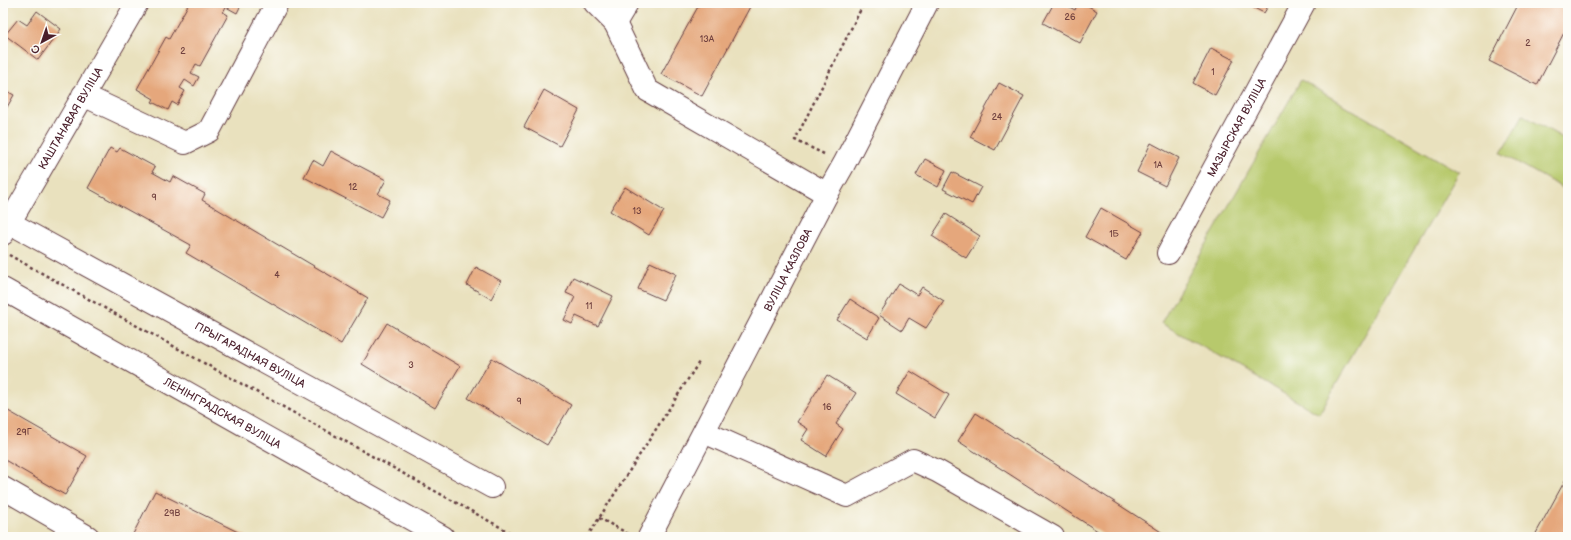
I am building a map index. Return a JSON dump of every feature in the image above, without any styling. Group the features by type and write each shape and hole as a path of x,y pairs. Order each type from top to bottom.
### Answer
{"main road":[{"name":"КАШТАНАВАЯ ВУЛІЦА","path":"6,228 137,3"},
{"path":"83,95 185,143 209,131 277,3"},
{"path":"595,3 615,23 648,90 827,194"},
{"path":"615,23 627,3"},
{"name":"ВУЛІЦА КАЗЛОВА","path":"639,535 704,432 926,3"},
{"name":"МАЗЫРСКАЯ ВУЛІЦА","path":"1168,253 1304,3"},
{"name":"ПРЫГАРАДНАЯ ВУЛІЦА","path":"6,228 492,487"},
{"name":"ЛЕНІНГРАДСКАЯ ВУЛІЦА","path":"3,289 443,537"},
{"path":"704,432 847,496 913,460 937,471 1053,537"},
{"path":"3,488 88,537"}],"path":[{"path":"844,164 795,140 864,3"},
{"path":"3,252 518,537"},
{"path":"587,537 699,362"},
{"path":"599,518 639,535"}],"green space":[{"path":"1301,80 1459,172 1319,414 1161,323"},
{"path":"1523,115 1568,141 1568,191 1501,153"}],"building":[{"path":"185,3 242,3 237,13 226,7 223,12 228,15 200,66 196,64 191,73 199,77 194,86 185,80 180,88 185,91 177,105 172,102 168,110 152,102 154,99 137,89 166,37 169,39 188,5"},
{"path":"700,3 752,3 702,96 661,74"},
{"path":"1054,3 1062,3 1075,10 1078,3 1083,3 1097,11 1080,43 1043,23"},
{"path":"1244,3 1270,3 1264,13"},
{"path":"1519,3 1568,3 1568,25 1537,85 1489,61"},
{"path":"37,11 61,29 38,60 5,35 18,19 27,25"},
{"path":"1211,48 1234,60 1215,95 1193,83"},
{"path":"999,83 1024,96 995,150 970,137"},
{"path":"3,89 14,95 3,114"},
{"path":"544,90 579,110 560,146 524,127"},
{"path":"1151,143 1179,158 1165,186 1137,172"},
{"path":"110,148 117,152 120,148 155,167 152,172 170,182 173,176 205,194 202,200 368,298 341,344 186,253 191,245 88,188"},
{"path":"331,151 386,180 378,194 390,200 381,217 304,177 313,160 323,166"},
{"path":"925,159 946,170 938,187 916,175"},
{"path":"952,172 981,187 972,204 943,189"},
{"path":"625,187 664,211 649,235 610,211"},
{"path":"1101,208 1143,232 1126,260 1085,237"},
{"path":"946,214 980,236 966,258 932,236"},
{"path":"650,262 676,274 663,300 638,289"},
{"path":"476,267 501,281 491,299 467,285"},
{"path":"573,277 613,296 598,326 576,316 572,324 564,320 575,297 566,293"},
{"path":"899,284 917,295 922,287 944,301 926,328 909,318 902,330 879,315"},
{"path":"850,299 879,318 867,338 837,320"},
{"path":"387,323 460,366 435,408 362,364"},
{"path":"492,358 571,405 547,445 468,398"},
{"path":"910,371 949,395 935,418 896,394"},
{"path":"827,375 856,393 836,424 843,429 826,456 801,440 808,429 797,422"},
{"path":"3,408 87,456 65,495 3,459"},
{"path":"976,413 1169,537 1107,537 958,441"},
{"path":"1568,475 1568,526 1562,537 1534,537"},
{"path":"155,491 248,537 132,536"}]}
